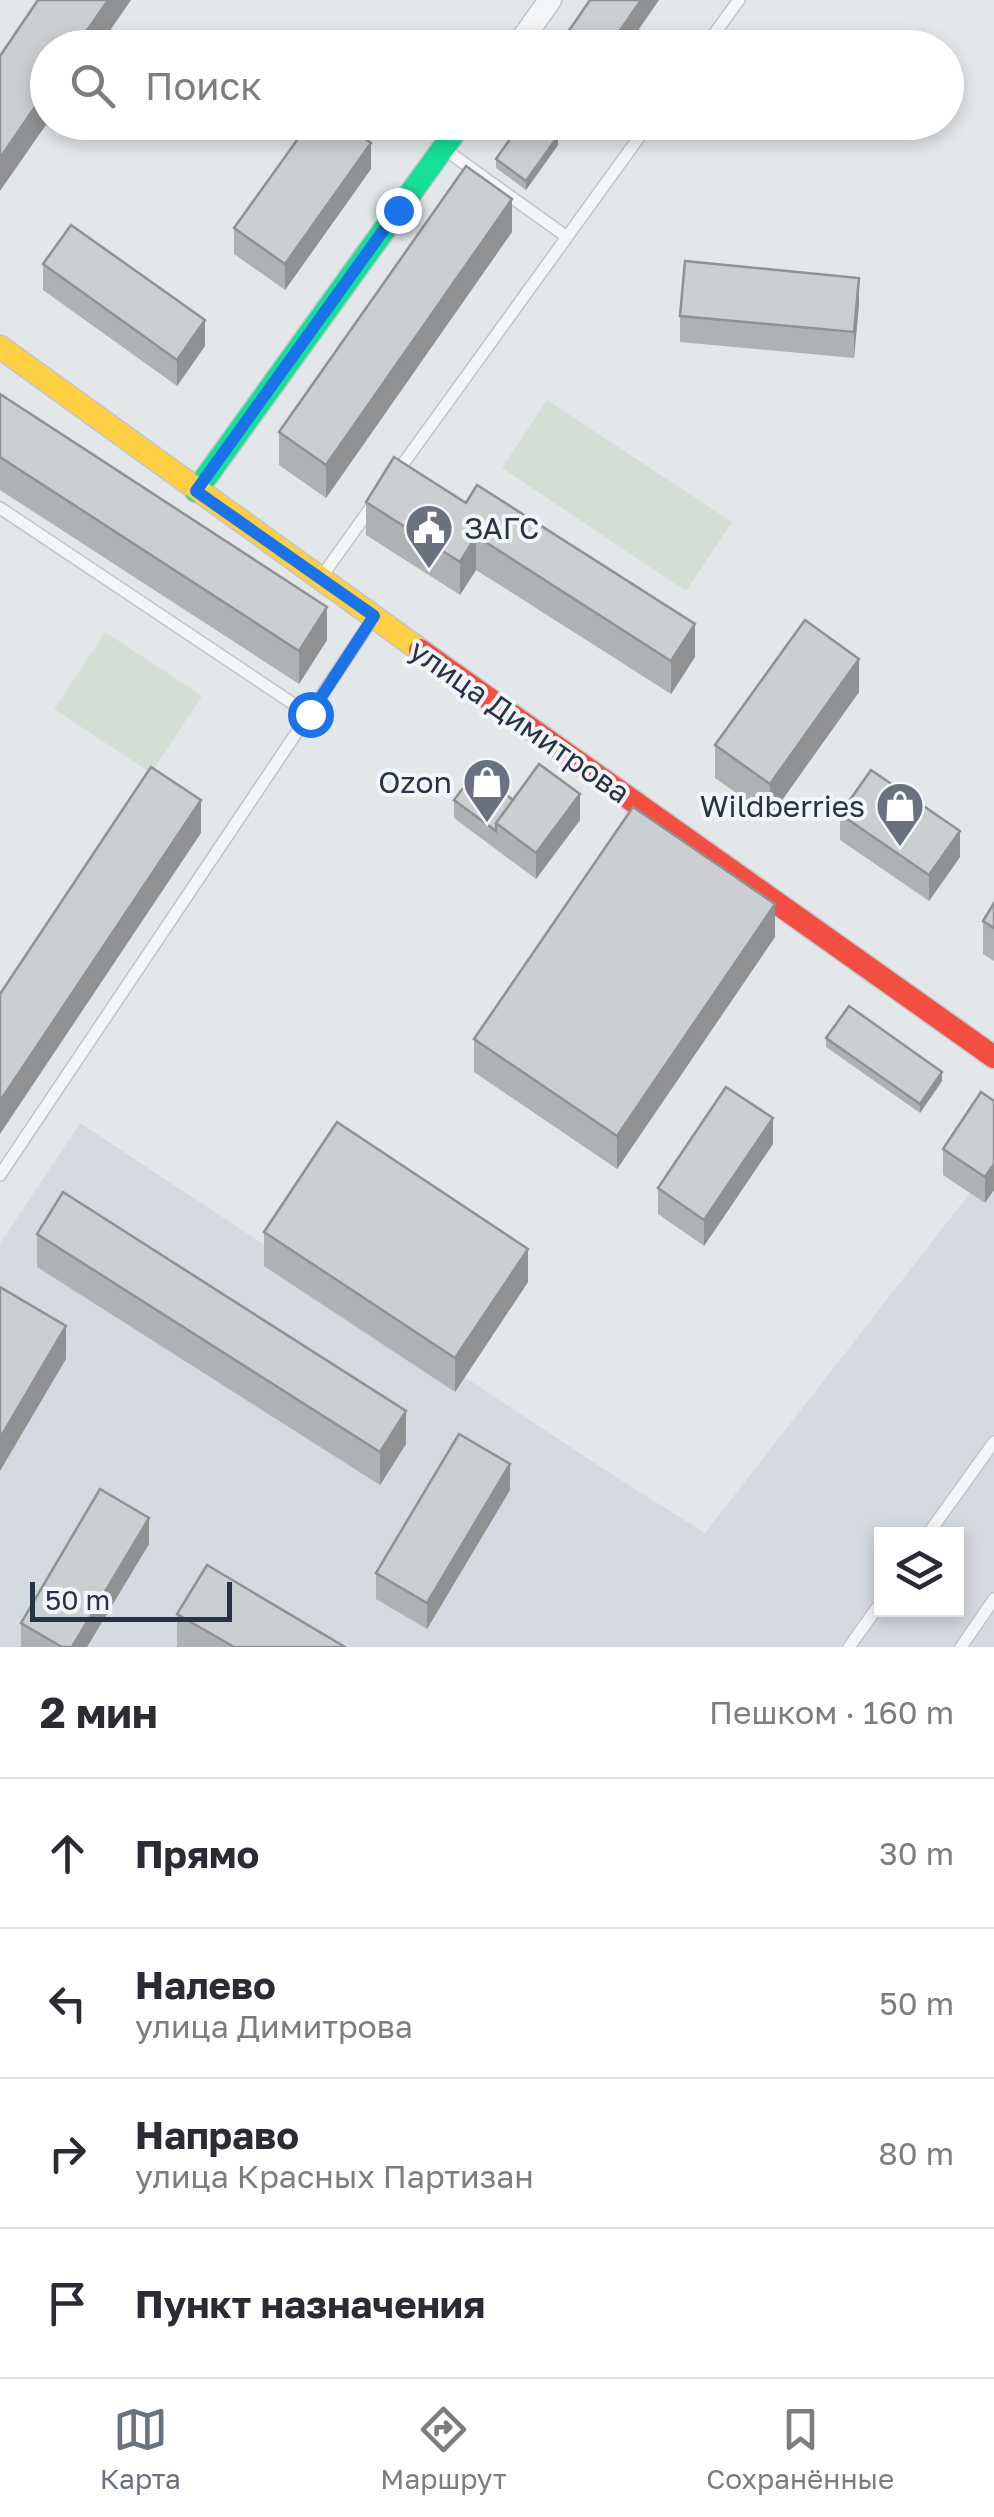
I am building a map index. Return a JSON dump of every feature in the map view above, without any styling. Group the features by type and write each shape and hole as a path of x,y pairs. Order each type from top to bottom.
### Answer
{"street":[{"path":"529,30 550,0"},
{"path":"196,491 449,140"},
{"name":"улица Димитрова","path":"0,347 319,580 994,1057"}],"lane":[{"path":"717,30 739,0"},
{"path":"387,486 637,140"},
{"path":"443,148 567,237"},
{"path":"319,580 376,502"},
{"path":"0,508 310,714"},
{"path":"0,1175 374,616"},
{"path":"933,1527 994,1442"},
{"path":"961,1647 994,1598"},
{"path":"848,1647 874,1612"}],"shaded area":[{"path":"547,400 732,522 686,591 502,468"},
{"path":"105,632 202,696 151,773 54,709"},
{"path":"80,1123 705,1533 994,1162 994,1647 0,1647 0,1243"}],"building":[{"path":"38,0 108,0 87,30 30,30 30,114 0,158 0,56"},
{"path":"590,0 641,0 620,30 569,30"},
{"path":"297,140 371,143 285,264 234,228"},
{"path":"509,140 555,140 526,181 496,159"},
{"path":"466,166 512,199 326,465 279,432"},
{"path":"71,225 205,320 177,360 43,264"},
{"path":"685,261 859,278 854,332 680,316"},
{"path":"0,394 327,607 299,651 0,457"},
{"path":"394,457 466,503 477,485 695,624 671,661 476,536 460,562 366,502"},
{"path":"805,620 859,659 770,784 715,745"},
{"path":"539,764 580,794 536,853 496,823"},
{"path":"151,767 201,800 0,1101 0,994"},
{"path":"871,770 960,831 929,875 840,814"},
{"path":"476,771 513,800 496,823 496,831 454,800"},
{"path":"633,807 775,904 617,1136 474,1039"},
{"path":"994,903 994,928 983,921"},
{"path":"849,1006 942,1072 920,1104 826,1038"},
{"path":"726,1087 773,1118 704,1220 658,1188"},
{"path":"981,1092 994,1101 994,1164 985,1177 943,1149"},
{"path":"337,1122 528,1249 455,1358 264,1232"},
{"path":"63,1192 406,1411 380,1452 37,1234"},
{"path":"0,1287 66,1326 0,1438"},
{"path":"459,1434 510,1464 427,1603 376,1573"},
{"path":"100,1489 149,1518 72,1647 62,1647 21,1623"},
{"path":"207,1565 345,1647 234,1647 177,1614"}],"traffic: fast":[{"path":"196,491 449,140"}],"traffic: slow":[{"path":"0,347 420,650"}],"traffic: jam":[{"path":"420,650 994,1057"}],"place":[{"name":"ЗАГС","path":"429,570"},
{"name":"Ozon","path":"487,824"},
{"name":"Wildberries","path":"900,848"}],"route":[{"path":"310,714 374,616 196,491 398,210"}]}
